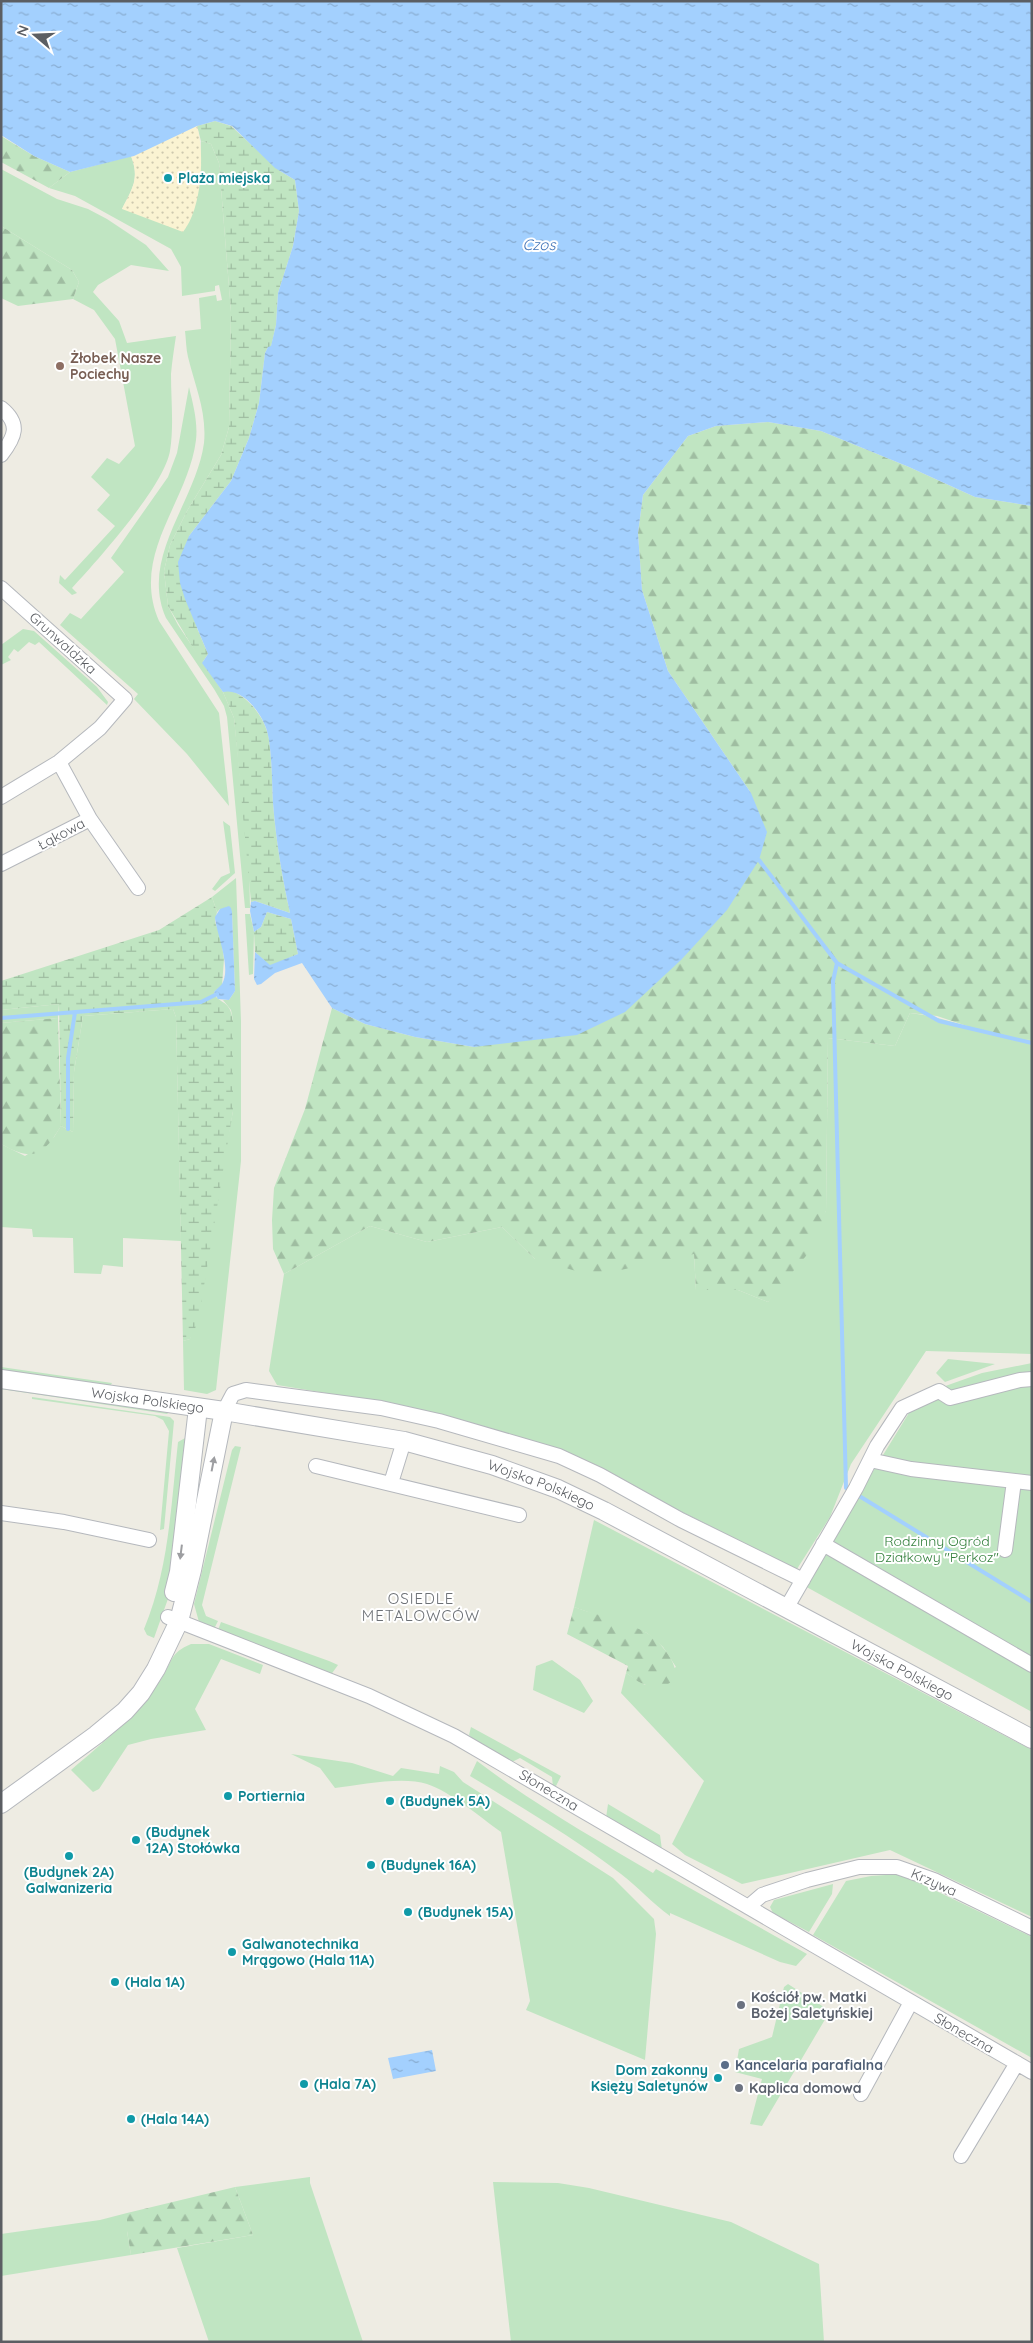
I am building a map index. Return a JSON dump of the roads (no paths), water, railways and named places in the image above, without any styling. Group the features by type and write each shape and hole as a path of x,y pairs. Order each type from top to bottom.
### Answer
{"street":[{"path":"1,408 12,422 14,436 1,455"},
{"name":"Grunwaldzka","path":"1,588 125,699 100,728 58,762"},
{"path":"1,797 58,762"},
{"name":"Łąkowa","path":"1,864 90,819 58,762"},
{"path":"90,819 138,888"},
{"name":"Wojska Polskiego","path":"1,1379 224,1411 404,1441 492,1465 558,1489 787,1607 1032,1739"},
{"path":"787,1607 870,1460 902,1408 939,1391 950,1398 1020,1380 1032,1379"},
{"path":"173,1619 192,1570 224,1411 233,1394 246,1390 318,1398 410,1414 550,1453 600,1475 681,1520 803,1580"},
{"path":"1,1804 96,1736 125,1711 141,1693 166,1650 173,1619 198,1408"},
{"path":"391,1483 404,1441"},
{"path":"870,1460 911,1469 1032,1483"},
{"path":"316,1466 519,1515"},
{"path":"1004,1550 1014,1480"},
{"path":"1,1513 64,1522 149,1540"},
{"path":"823,1544 1032,1665"},
{"name":"Słoneczna","path":"173,1619 369,1696 454,1736 1032,2072"},
{"name":"Krzywa","path":"748,1907 762,1895 807,1880 859,1867 897,1867 926,1877 1032,1928"},
{"path":"862,2094 911,2002"},
{"path":"961,2156 1017,2063"}],"water":[{"name":"Czos","path":"1,1 1032,1 1032,506 975,497 909,467 821,431 768,422 716,426 688,436 643,495 638,533 642,590 668,671 751,793 767,832 759,860 727,910 681,960 625,1012 577,1035 474,1047 415,1037 365,1024 332,1008 302,963 275,973 257,985 254,979 255,952 270,965 298,954 291,919 267,912 261,927 254,932 250,911 251,902 255,901 290,913 276,831 269,738 261,717 251,703 238,694 223,692 202,663 208,654 185,599 180,583 178,562 189,536 231,481 249,438 259,403 265,353 268,347 271,346 276,325 278,293 293,246 299,211 295,180 275,168 232,126 215,121 197,126 134,156 70,172 34,156 1,135"},
{"path":"229,906 232,912 235,991 229,1000 218,999 214,992 222,984 225,977 223,950 215,917 220,909"},
{"path":"432,2050 436,2071 393,2079 388,2058"}],"waterway":[{"path":"759,860 837,963 939,1021 1032,1043"},
{"path":"837,963 833,981 846,1488 850,1490"},
{"path":"1,1018 201,1002 217,994"},
{"path":"68,1129 68,1058 75,1012"},
{"path":"856,1494 1032,1602"}],"place":[{"name":"Plaża miejska","path":"168,178"},
{"name":"Żłobek Nasze Pociechy","path":"60,366"},
{"name":"Portiernia","path":"228,1796"},
{"name":"(Budynek 5A)","path":"390,1801"},
{"name":"(Budynek 12A) Stołówka","path":"136,1840"},
{"name":"(Budynek 2A) Galwanizeria","path":"69,1856"},
{"name":"(Budynek 16A)","path":"371,1865"},
{"name":"(Budynek 15A)","path":"408,1912"},
{"name":"Galwanotechnika Mrągowo (Hala 11A)","path":"232,1952"},
{"name":"(Hala 1A)","path":"115,1982"},
{"name":"Kościół pw. Matki Bożej Saletyńskiej","path":"741,2005"},
{"name":"Kancelaria parafialna","path":"725,2065"},
{"name":"Dom zakonny Księży Saletynów","path":"718,2078"},
{"name":"(Hala 7A)","path":"304,2084"},
{"name":"Kaplica domowa","path":"739,2088"},
{"name":"(Hala 14A)","path":"131,2119"}],"district":[{"name":"OSIEDLE METALOWCÓW","path":"421,1606"}],"park label":[{"name":"Rodzinny Ogród Działkowy \"Perkoz\"","path":"937,1549"}]}
